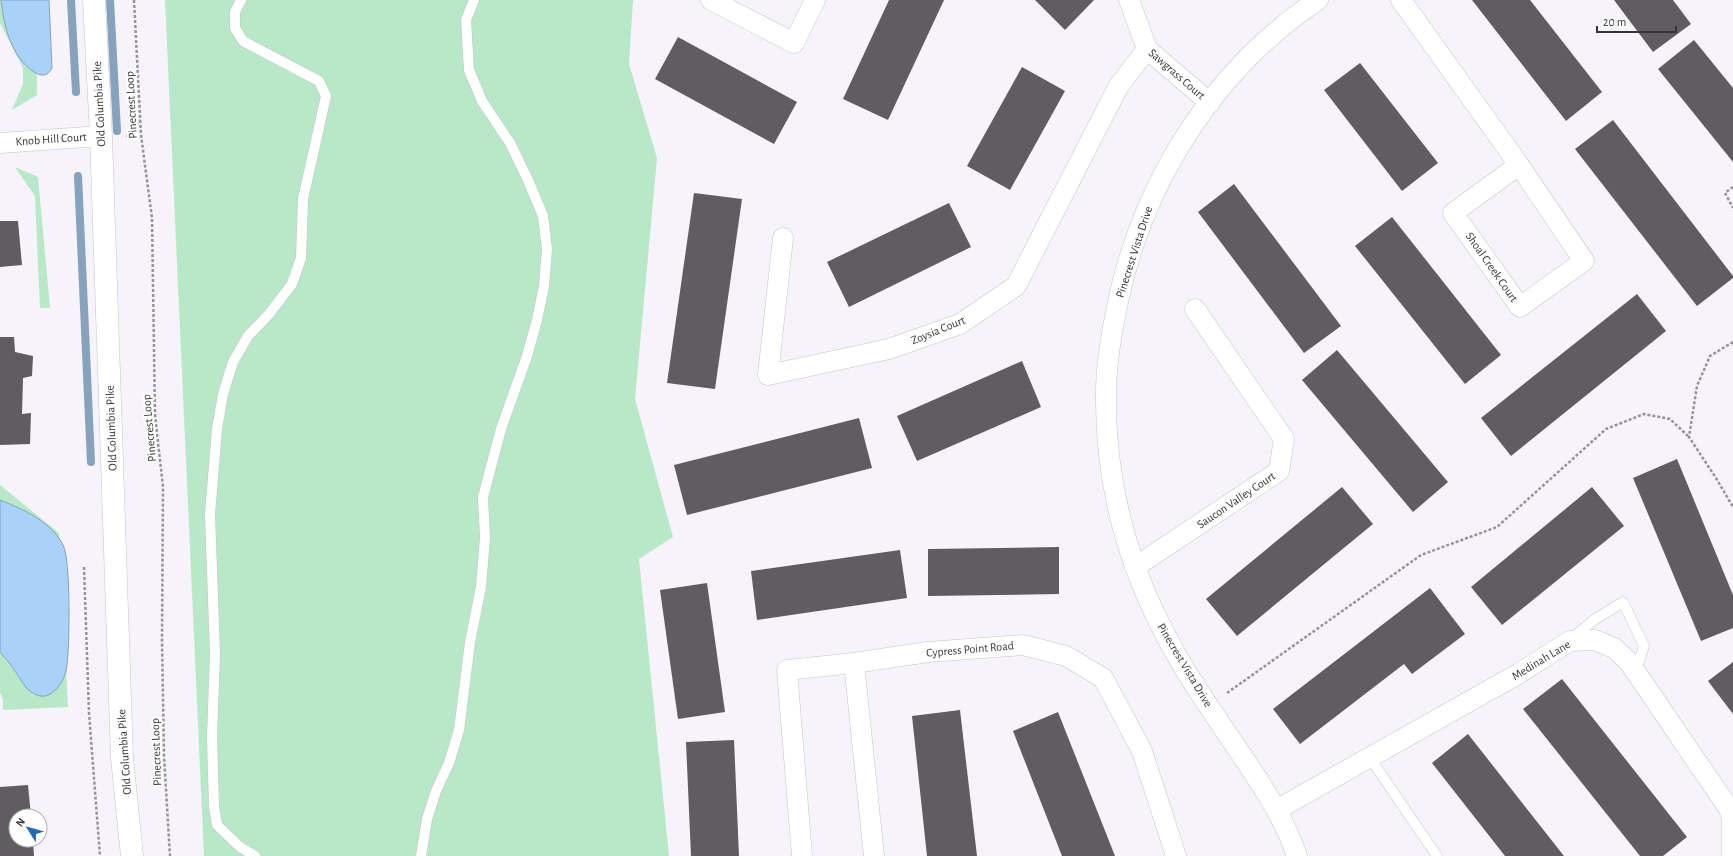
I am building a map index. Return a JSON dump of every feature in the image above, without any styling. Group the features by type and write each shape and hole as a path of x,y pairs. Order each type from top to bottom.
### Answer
{"street":[{"name":"Old Columbia Pike","path":"94,0 101,136 122,758 132,856"},
{"path":"711,0 794,43 815,0"},
{"name":"Sawgrass Court","path":"1129,0 1147,49 1210,102"},
{"name":"Pinecrest Vista Drive","path":"1297,856 1278,809 1209,706 1165,636 1135,568 1118,506 1109,451 1106,394 1110,345 1121,286 1139,227 1157,186 1185,136 1224,84 1263,43 1304,9 1318,0"},
{"name":"Shoal Creek Court","path":"1401,0 1519,166 1584,261 1520,307 1454,213 1519,166"},
{"name":"Zoysia Court","path":"783,238 768,375 889,349 960,324 1016,286 1118,87 1147,49"},
{"name":"Knob Hill Court","path":"0,143 101,136"},
{"name":"Saucon Valley Court","path":"1135,568 1279,471 1284,438 1195,309"},
{"name":"Medinah Lane","path":"1278,809 1518,674 1570,641 1595,640 1614,648 1629,662 1729,808 1732,818 1732,856"},
{"name":"Cypress Point Road","path":"802,856 787,670 854,664 928,652 1023,644 1066,656 1103,678 1142,751 1176,856"},
{"path":"854,664 874,856"}],"lane":[{"path":"241,0 235,12 235,28 243,41 319,81 326,96 303,199 301,258 292,284 269,314 248,336 233,362 223,394 217,429 210,514 215,654 212,737 214,807 217,825 240,847 255,856"},
{"path":"421,856 427,819 436,791 449,762 459,730 470,642 481,587 485,538 483,497 501,429 527,356 537,320 544,286 547,249 543,216 528,180 510,144 482,101 469,70 466,20 474,0"},
{"path":"1570,641 1594,620 1623,602 1644,646 1636,672"},
{"path":"1370,758 1437,856"}],"path":[{"name":"Pinecrest Loop","path":"134,0 141,134 152,218 155,415 163,487 162,641 164,756 170,856"},
{"path":"1733,187 1725,193 1733,208"},
{"path":"1689,437 1698,386 1710,356 1733,342"},
{"path":"1209,706 1421,555 1497,528 1606,429 1644,414 1670,419 1689,437 1716,478 1733,508"},
{"path":"84,567 89,713 100,856"}],"green space":[{"path":"0,0 36,0 37,95 12,110 23,84 23,68 0,23"},
{"path":"165,0 633,0 629,64 657,158 635,399 673,537 639,559 669,856 204,856"},
{"path":"15,167 38,177 50,308 40,308 35,196"},
{"path":"0,485 59,533 68,707 3,710 3,700 0,692"}],"water":[{"path":"1,0 49,0 52,68 47,74 40,75 26,66 14,49 4,20"},
{"path":"0,500 27,512 44,523 58,537 66,553 69,606 66,671 57,689 45,696 40,696 27,689 0,652"}],"building":[{"path":"889,0 944,0 888,120 843,99"},
{"path":"1035,0 1094,0 1065,30"},
{"path":"1472,0 1530,0 1602,92 1566,121"},
{"path":"1614,0 1673,0 1691,24 1653,52"},
{"path":"678,37 797,102 774,144 655,79"},
{"path":"1694,40 1733,88 1733,162 1658,69"},
{"path":"1360,63 1438,163 1402,191 1324,90"},
{"path":"1022,67 1065,91 1010,190 967,166"},
{"path":"1613,120 1733,276 1733,278 1697,306 1575,149"},
{"path":"1234,184 1341,326 1304,353 1198,212"},
{"path":"694,193 742,199 715,389 667,383"},
{"path":"949,203 971,247 849,307 827,262"},
{"path":"1392,217 1501,355 1465,384 1355,246"},
{"path":"0,221 18,221 22,265 0,267"},
{"path":"1637,294 1666,331 1511,456 1481,418"},
{"path":"0,337 14,337 15,352 33,356 32,376 23,378 22,414 31,413 30,444 0,445"},
{"path":"1337,350 1448,482 1413,512 1302,380"},
{"path":"1022,361 1041,407 917,461 897,416"},
{"path":"859,418 872,468 687,515 674,465"},
{"path":"1677,459 1733,595 1733,628 1701,641 1633,478"},
{"path":"1342,487 1373,524 1237,636 1206,599"},
{"path":"1592,487 1624,526 1502,625 1471,587"},
{"path":"1059,547 1059,594 928,596 928,549"},
{"path":"900,550 907,598 757,620 751,571"},
{"path":"707,583 725,712 678,719 660,590"},
{"path":"1430,588 1465,634 1412,674 1404,664 1300,744 1273,709"},
{"path":"1733,662 1733,714 1708,681"},
{"path":"1562,679 1687,837 1663,856 1640,856 1523,709"},
{"path":"960,710 977,856 927,856 912,716"},
{"path":"1058,712 1115,856 1062,856 1013,731"},
{"path":"1468,734 1564,856 1505,856 1432,763"},
{"path":"734,740 739,856 691,856 686,742"},
{"path":"28,785 30,808 8,808 8,848 34,848 34,856 0,856 0,787"}],"waterway":[{"path":"71,0 76,92"},
{"path":"110,0 117,131"},
{"path":"78,176 91,462"}]}
